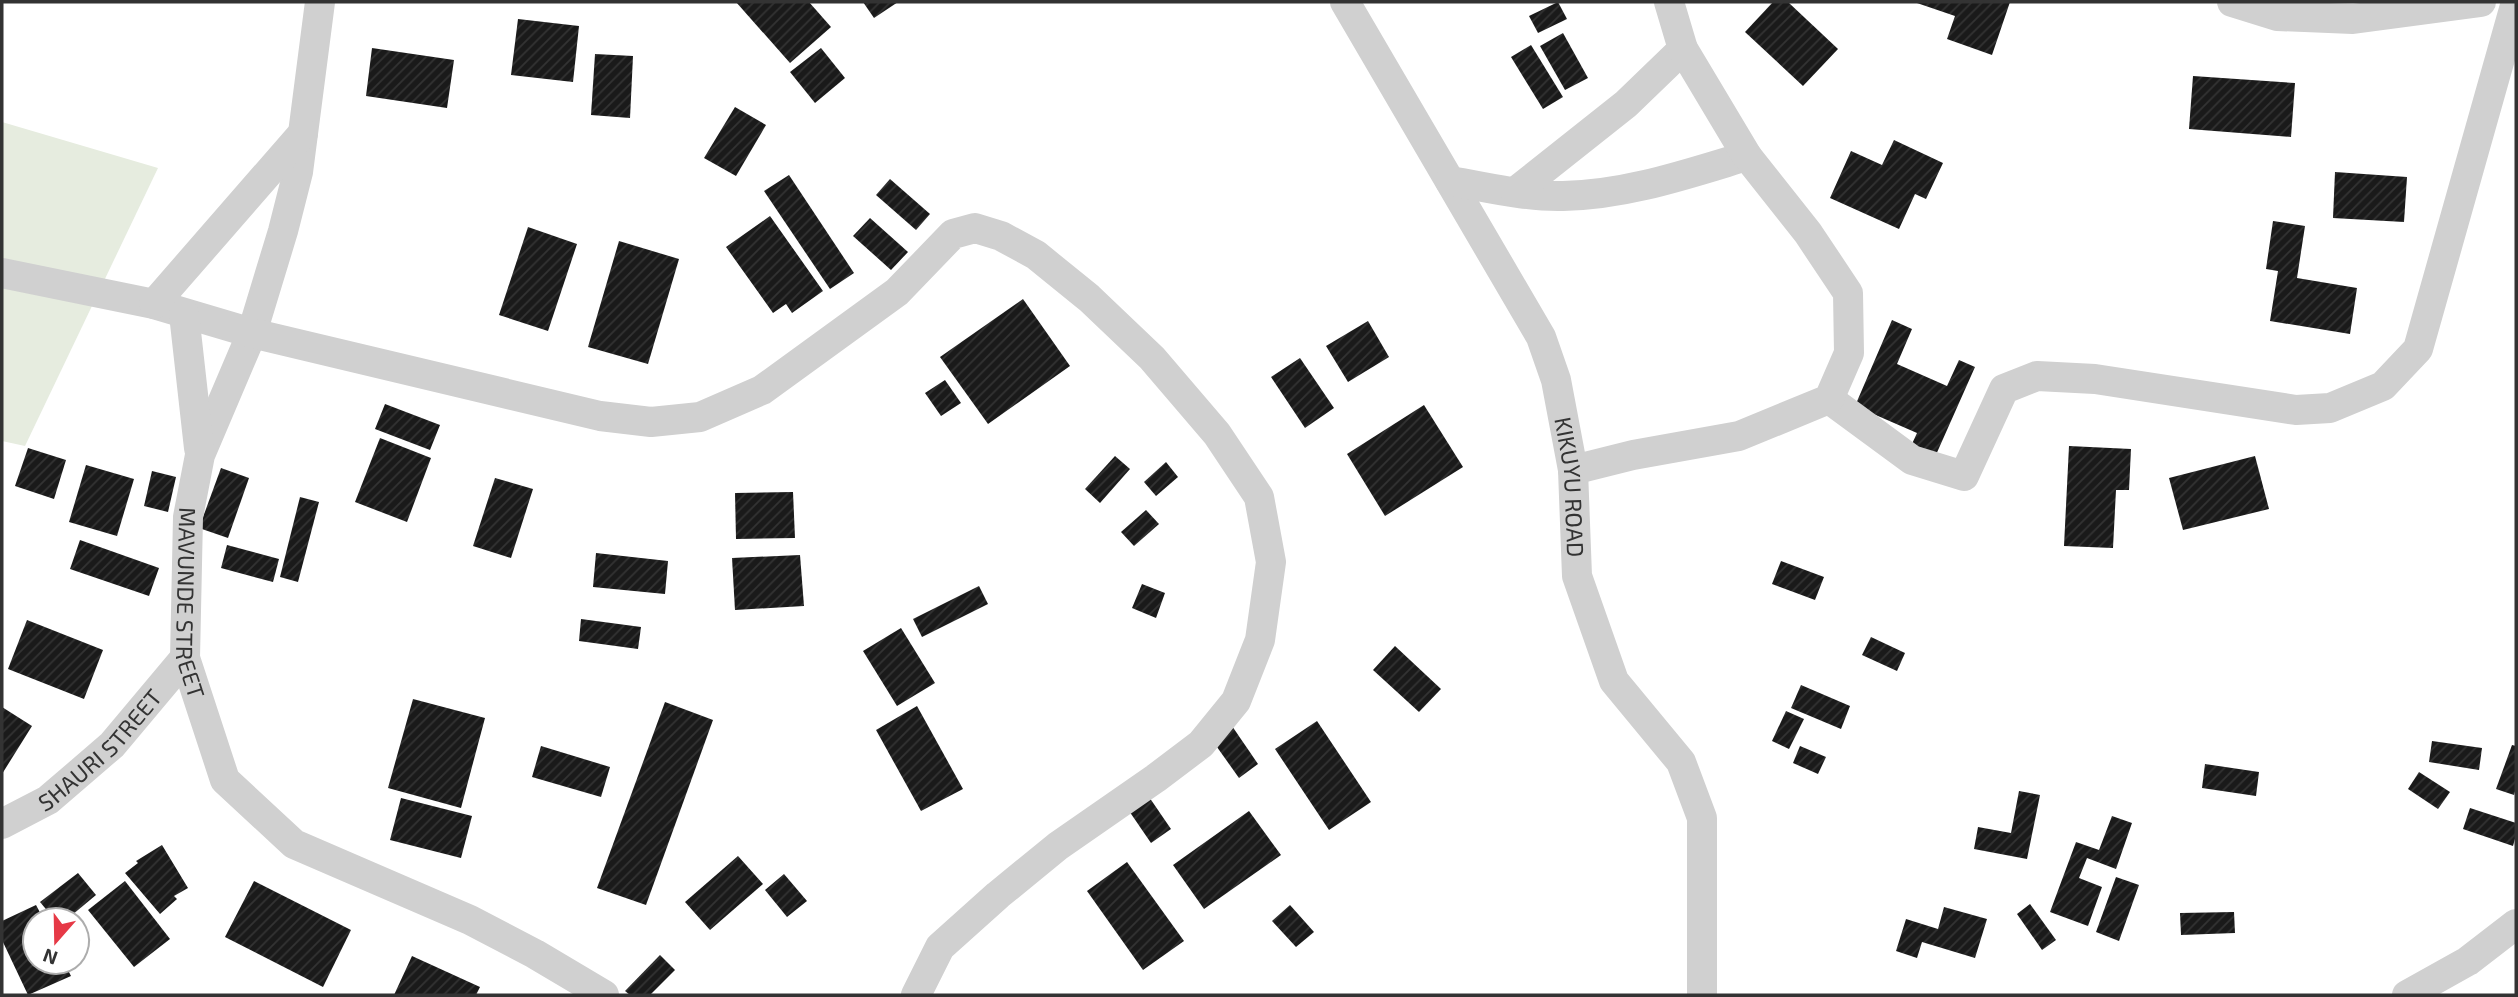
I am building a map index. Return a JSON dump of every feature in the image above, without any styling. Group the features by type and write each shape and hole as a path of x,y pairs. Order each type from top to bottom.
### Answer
{"street":[{"name":"MAVUNDE STREET","path":"320,2 295,184 252,333 200,455 188,517 185,658 225,780 294,845 470,920 604,995"},
{"name":"KIKUYU ROAD","path":"1345,2 1541,337 1556,380 1573,470 1577,576 1614,681 1681,762 1702,818 1697,994"},
{"path":"1573,470 1633,455 1739,436 1829,399 1849,353 1848,293 1808,233 1747,156 1683,49 1669,2"},
{"path":"2232,2 2277,16 2353,19 2481,2"},
{"path":"1829,399 1912,460 1964,476 2004,389 2037,376 2095,379 2296,410 2330,408 2383,386 2418,349 2516,2"},
{"path":"1515,192 1626,104 1683,49"},
{"path":"153,304 303,133"},
{"path":"1450,181 1560,197 1601,194 1669,179 1747,156"},
{"path":"2,273 153,304 252,333 600,416 652,422 700,417 762,390 897,292 953,234 975,228 1001,236 1036,255 1089,298 1152,358 1217,434 1259,496 1271,562 1260,640 1236,701 1201,744 1058,846 998,895 940,947 916,995"},
{"path":"184,314 200,455"},
{"name":"SHAURI STREET","path":"2,824 48,800 113,745 185,658"},
{"path":"2407,995 2468,961 2516,924"}],"shaded area":[{"path":"2,122 158,168 25,446 2,441"}],"building":[{"path":"736,2 809,2 831,27 790,63"},
{"path":"863,2 898,2 874,18"},
{"path":"1558,2 1567,19 1538,33 1529,16"},
{"path":"1773,2 1788,2 1838,49 1803,86 1745,32"},
{"path":"1914,2 2010,2 1992,55 1947,39 1955,16"},
{"path":"518,19 579,26 573,82 511,75"},
{"path":"1563,33 1588,78 1565,90 1540,46"},
{"path":"1531,45 1563,97 1543,109 1511,57"},
{"path":"372,48 454,60 447,108 366,96"},
{"path":"821,48 845,78 815,103 790,72"},
{"path":"595,54 633,56 630,118 591,115"},
{"path":"2193,76 2295,83 2291,137 2189,129"},
{"path":"735,107 766,125 736,176 704,158"},
{"path":"1894,140 1943,163 1926,199 1915,194 1899,229 1830,198 1851,151 1882,165"},
{"path":"2335,172 2407,177 2404,222 2333,218"},
{"path":"789,175 854,273 830,289 764,191"},
{"path":"890,179 930,214 916,230 876,195"},
{"path":"770,216 823,291 792,313 786,304 773,313 726,247"},
{"path":"870,218 908,252 891,270 853,236"},
{"path":"2273,221 2305,226 2297,278 2357,288 2350,334 2270,321 2278,271 2266,269"},
{"path":"528,227 577,244 548,331 499,315"},
{"path":"619,241 679,259 648,364 588,347"},
{"path":"1023,299 1070,366 988,424 940,357"},
{"path":"1892,320 1912,329 1897,364 1947,386 1959,360 1975,367 1935,457 1911,446 1917,433 1855,406"},
{"path":"1368,321 1389,357 1348,382 1326,346"},
{"path":"1300,358 1334,408 1305,428 1271,377"},
{"path":"945,380 961,403 941,416 925,393"},
{"path":"385,404 440,425 430,450 375,429"},
{"path":"1424,405 1463,467 1385,516 1347,454"},
{"path":"380,438 431,458 407,522 355,502"},
{"path":"2069,446 2131,449 2129,490 2116,490 2113,548 2064,546"},
{"path":"28,448 66,460 54,499 15,486"},
{"path":"1115,456 1130,469 1100,503 1085,489"},
{"path":"2255,456 2269,509 2183,530 2169,478"},
{"path":"1166,462 1178,477 1156,496 1144,482"},
{"path":"86,465 134,479 117,536 69,522"},
{"path":"221,468 249,478 228,538 199,528"},
{"path":"152,471 176,477 168,512 144,506"},
{"path":"495,478 533,489 511,558 473,546"},
{"path":"793,492 795,538 736,539 735,493"},
{"path":"300,497 319,502 298,582 280,577"},
{"path":"1146,510 1159,524 1134,546 1121,532"},
{"path":"80,540 159,568 149,596 70,569"},
{"path":"227,545 279,559 273,582 221,568"},
{"path":"596,553 668,561 665,594 593,587"},
{"path":"800,555 804,606 735,610 732,558"},
{"path":"1781,561 1824,577 1815,600 1772,584"},
{"path":"1142,584 1165,593 1156,618 1132,608"},
{"path":"979,586 988,604 922,637 913,619"},
{"path":"581,619 641,627 638,649 579,641"},
{"path":"27,620 103,650 84,699 8,669"},
{"path":"901,628 935,683 897,706 863,651"},
{"path":"1871,637 1905,653 1897,671 1862,655"},
{"path":"1395,646 1441,689 1419,712 1373,670"},
{"path":"1801,685 1850,706 1841,729 1791,708"},
{"path":"413,699 485,718 461,808 388,788"},
{"path":"665,702 713,720 646,905 597,888"},
{"path":"917,706 963,789 921,811 876,730"},
{"path":"2,707 32,726 2,774"},
{"path":"1786,711 1804,719 1789,749 1772,741"},
{"path":"1317,721 1371,802 1329,830 1275,749"},
{"path":"1232,726 1258,764 1239,778 1212,740"},
{"path":"2432,741 2482,748 2479,770 2429,762"},
{"path":"2512,745 2516,746 2514,795 2496,789"},
{"path":"541,746 610,767 601,797 532,777"},
{"path":"1800,746 1826,757 1818,774 1793,763"},
{"path":"2205,764 2259,772 2256,796 2202,788"},
{"path":"2419,772 2450,792 2438,809 2408,789"},
{"path":"2019,791 2040,795 2027,859 1974,849 1978,827 2011,833"},
{"path":"1147,794 1171,829 1151,843 1127,808"},
{"path":"401,798 472,816 461,858 390,840"},
{"path":"2470,808 2516,823 2513,846 2463,829"},
{"path":"1249,811 1281,855 1204,909 1173,865"},
{"path":"2112,816 2132,823 2116,869 2087,858 2079,878 2102,887 2088,926 2050,912 2076,842 2099,850"},
{"path":"162,845 188,888 174,896 177,899 160,914 125,873 138,863 136,861"},
{"path":"738,856 763,884 710,930 685,902"},
{"path":"1127,862 1184,941 1143,970 1087,891"},
{"path":"78,873 96,895 83,906 43,906 40,902"},
{"path":"784,874 807,901 787,917 765,890"},
{"path":"2116,877 2139,885 2119,941 2096,932"},
{"path":"125,881 170,939 134,967 91,914 91,908"},
{"path":"254,881 351,930 323,987 225,937"},
{"path":"2030,904 2056,940 2042,950 2017,914"},
{"path":"1290,905 1314,932 1296,947 1272,921"},
{"path":"1944,907 1987,919 1975,958 1922,942 1917,958 1896,951 1906,919 1938,929"},
{"path":"21,912 21,976 71,976 28,995 2,940 2,921"},
{"path":"2234,912 2235,933 2181,935 2180,913"},
{"path":"660,955 675,970 650,995 630,995 625,991"},
{"path":"412,956 480,987 476,995 394,995"}]}
